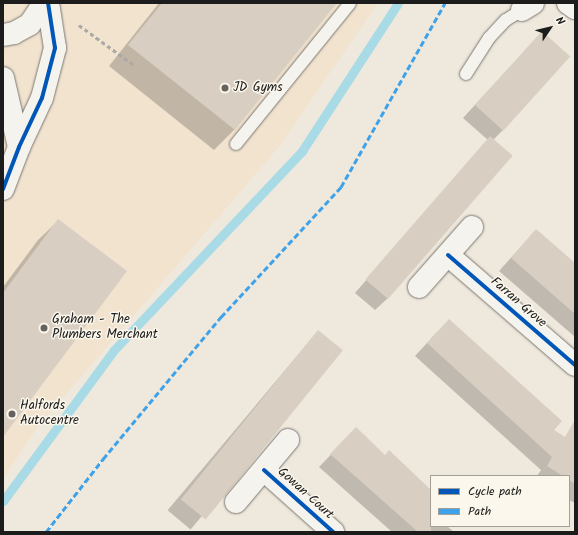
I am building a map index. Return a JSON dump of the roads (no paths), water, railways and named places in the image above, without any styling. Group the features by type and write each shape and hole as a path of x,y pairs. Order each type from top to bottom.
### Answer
{"street":[{"path":"568,3 575,8"},
{"path":"3,34 14,33 30,24 48,9 55,48 42,98 18,147 3,189"},
{"path":"3,78 18,147"},
{"path":"419,287 472,227"},
{"name":"Farran Grove","path":"448,255 575,365"},
{"path":"236,502 288,440"},
{"name":"Gowan Court","path":"264,470 333,532"}],"lane":[{"path":"236,144 350,3"},
{"path":"466,74 488,38 506,20 527,6"}],"waterway":[{"path":"3,501 114,350 302,151 398,3"}],"place":[{"name":"JD Gyms","path":"225,88"},
{"name":"Graham - The Plumbers Merchant","path":"44,328"},
{"name":"Halfords Autocentre","path":"12,414"}]}
